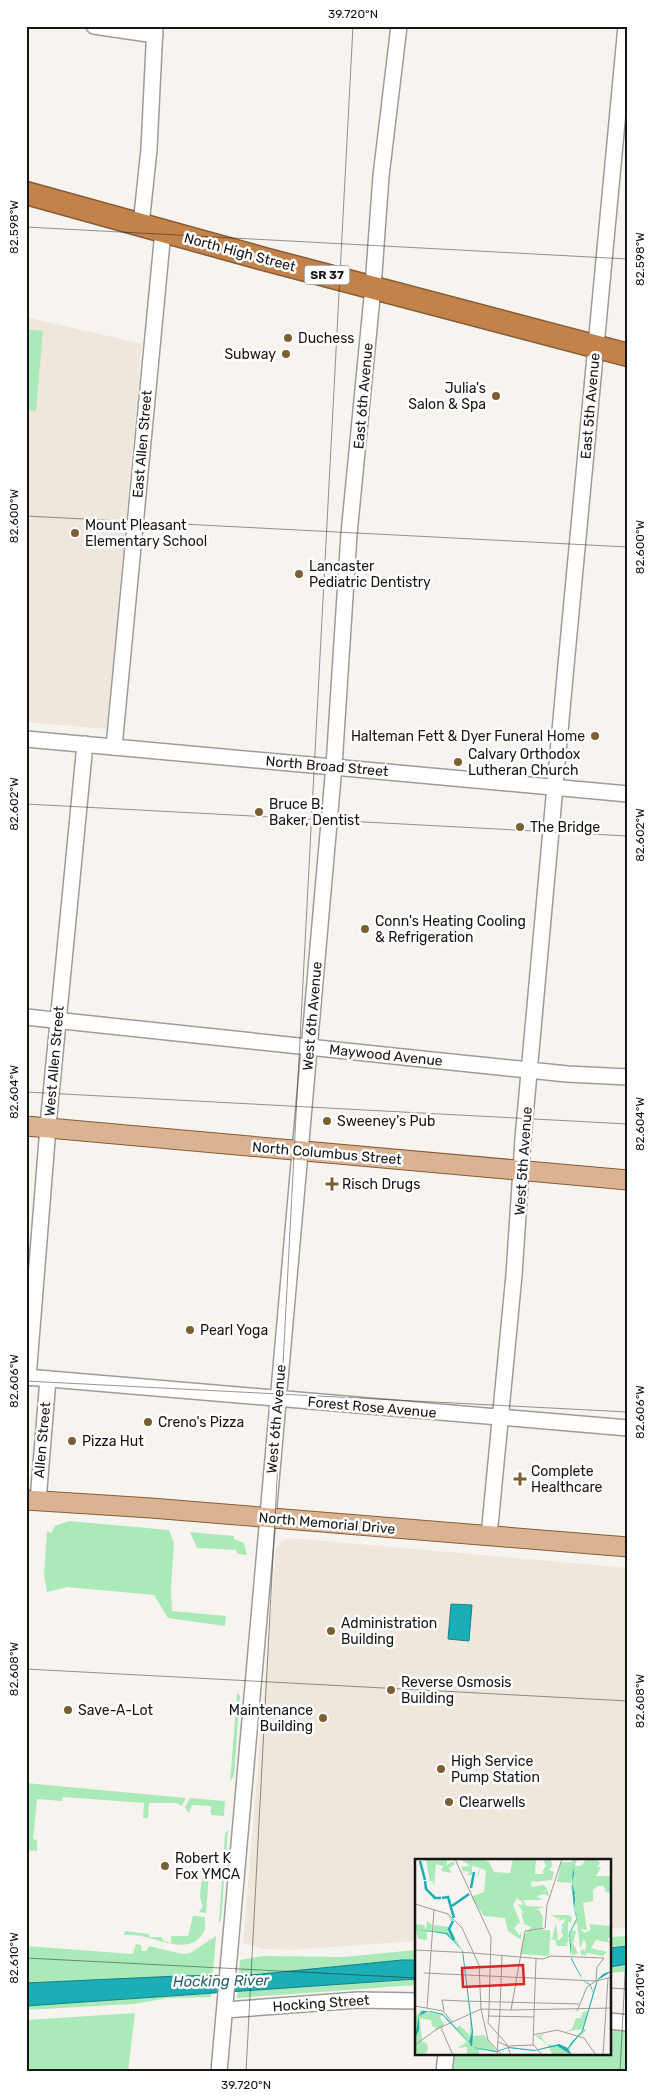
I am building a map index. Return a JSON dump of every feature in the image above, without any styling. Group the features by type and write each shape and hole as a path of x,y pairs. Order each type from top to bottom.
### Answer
{"highway":[{"name":"North High Street","path":"26,194 628,355"}],"main road":[{"name":"North Columbus Street","path":"26,1126 628,1180"},
{"name":"North Memorial Drive","path":"32,1501 628,1547"}],"street":[{"path":"94,26 155,31 149,148 141,225"},
{"name":"East 6th Avenue","path":"334,766 350,534 373,288 381,176 399,26"},
{"name":"East 5th Avenue","path":"556,787 626,26"},
{"name":"East Allen Street","path":"114,747 163,231"},
{"name":"North Broad Street","path":"26,739 628,794"},
{"name":"West Allen Street","path":"27,1378 58,1020 85,744"},
{"name":"West 6th Avenue","path":"219,2072 334,766"},
{"name":"West 5th Avenue","path":"489,1536 556,787"},
{"name":"Maywood Avenue","path":"26,1017 530,1070 628,1077"},
{"name":"Forest Rose Avenue","path":"27,1378 499,1419 628,1428"},
{"name":"Allen Street","path":"32,1501 48,1380"},
{"name":"Hocking Street","path":"225,2007 358,2000 415,2001"},
{"path":"612,2021 628,2023"},
{"path":"444,2072 446,2056"}],"shaded area":[{"name":"Mount Pleasant Elementary School","path":"26,317 142,344 107,729 26,722"},
{"path":"291,1538 628,1568 628,1928 612,1929 612,1859 415,1859 415,1941 290,1950 262,1949 243,1943 276,1548 283,1541"}],"green space":[{"path":"26,329 43,331 36,411 26,410"},
{"path":"69,1521 169,1530 174,1543 171,1588 172,1611 226,1616 225,1626 168,1618 154,1595 67,1587 47,1592 44,1575 47,1531 51,1533 55,1526"},
{"path":"190,1532 234,1536 234,1539 244,1543 247,1555 238,1554 236,1550 197,1548"},
{"path":"237,1693 240,1696 234,1775 230,1782"},
{"path":"26,1783 186,1798 182,1806 176,1803 149,1803 148,1818 143,1818 144,1803 63,1797 62,1801 37,1799 33,1839 37,1840 37,1851 26,1850"},
{"path":"190,1798 225,1801 224,1816 211,1815 211,1806 192,1805 189,1813 185,1808"},
{"path":"228,1830 221,1921 219,1922 225,1833"},
{"path":"204,1873 209,1873 206,1913 199,1912 203,1906 200,1894"},
{"path":"193,1916 205,1917 205,1929 194,1942 178,1945 140,1936 124,1935 125,1931 149,1934 149,1937 161,1937 164,1941 171,1943 171,1936 188,1936"},
{"path":"216,1936 211,1997 168,1998 134,2004 26,2010 26,1946 133,1954 136,1944 141,1945 142,1951 146,1951 149,1946 182,1954 190,1953"},
{"path":"628,1936 628,1971 612,1973 612,1937"},
{"path":"415,1950 415,1985 237,1998 240,1960 263,1956 343,1957"},
{"path":"135,2013 128,2072 26,2072 26,2020"},
{"path":"612,2028 628,2030 628,2072 452,2072 453,2056 612,2056"}],"water":[{"path":"451,1604 472,1605 469,1641 448,1639"},
{"path":"628,1946 628,1964 612,1967 612,1948"},
{"name":"Hocking River","path":"415,1960 415,1979 26,2006 26,1983 178,1976 251,1975"}],"place":[{"name":"Duchess","path":"288,338"},
{"name":"Subway","path":"286,354"},
{"name":"Julia's Salon & Spa","path":"496,396"},
{"name":"Mount Pleasant Elementary School","path":"75,533"},
{"name":"Lancaster Pediatric Dentistry","path":"299,574"},
{"name":"Halteman Fett & Dyer Funeral Home","path":"595,736"},
{"name":"Calvary Orthodox Lutheran Church","path":"458,762"},
{"name":"Bruce B. Baker, Dentist","path":"259,812"},
{"name":"The Bridge","path":"520,827"},
{"name":"Conn's Heating Cooling & Refrigeration","path":"365,929"},
{"name":"Sweeney's Pub","path":"327,1121"},
{"name":"Risch Drugs","path":"332,1184"},
{"name":"Pearl Yoga","path":"190,1330"},
{"name":"Creno's Pizza","path":"148,1422"},
{"name":"Pizza Hut","path":"72,1441"},
{"name":"Complete Healthcare","path":"520,1479"},
{"name":"Administration Building","path":"331,1631"},
{"name":"Reverse Osmosis Building","path":"391,1690"},
{"name":"Save-A-Lot","path":"68,1710"},
{"name":"Maintenance Building","path":"323,1718"},
{"name":"High Service Pump Station","path":"441,1769"},
{"name":"Clearwells","path":"449,1802"},
{"name":"Robert K Fox YMCA","path":"165,1866"}]}
